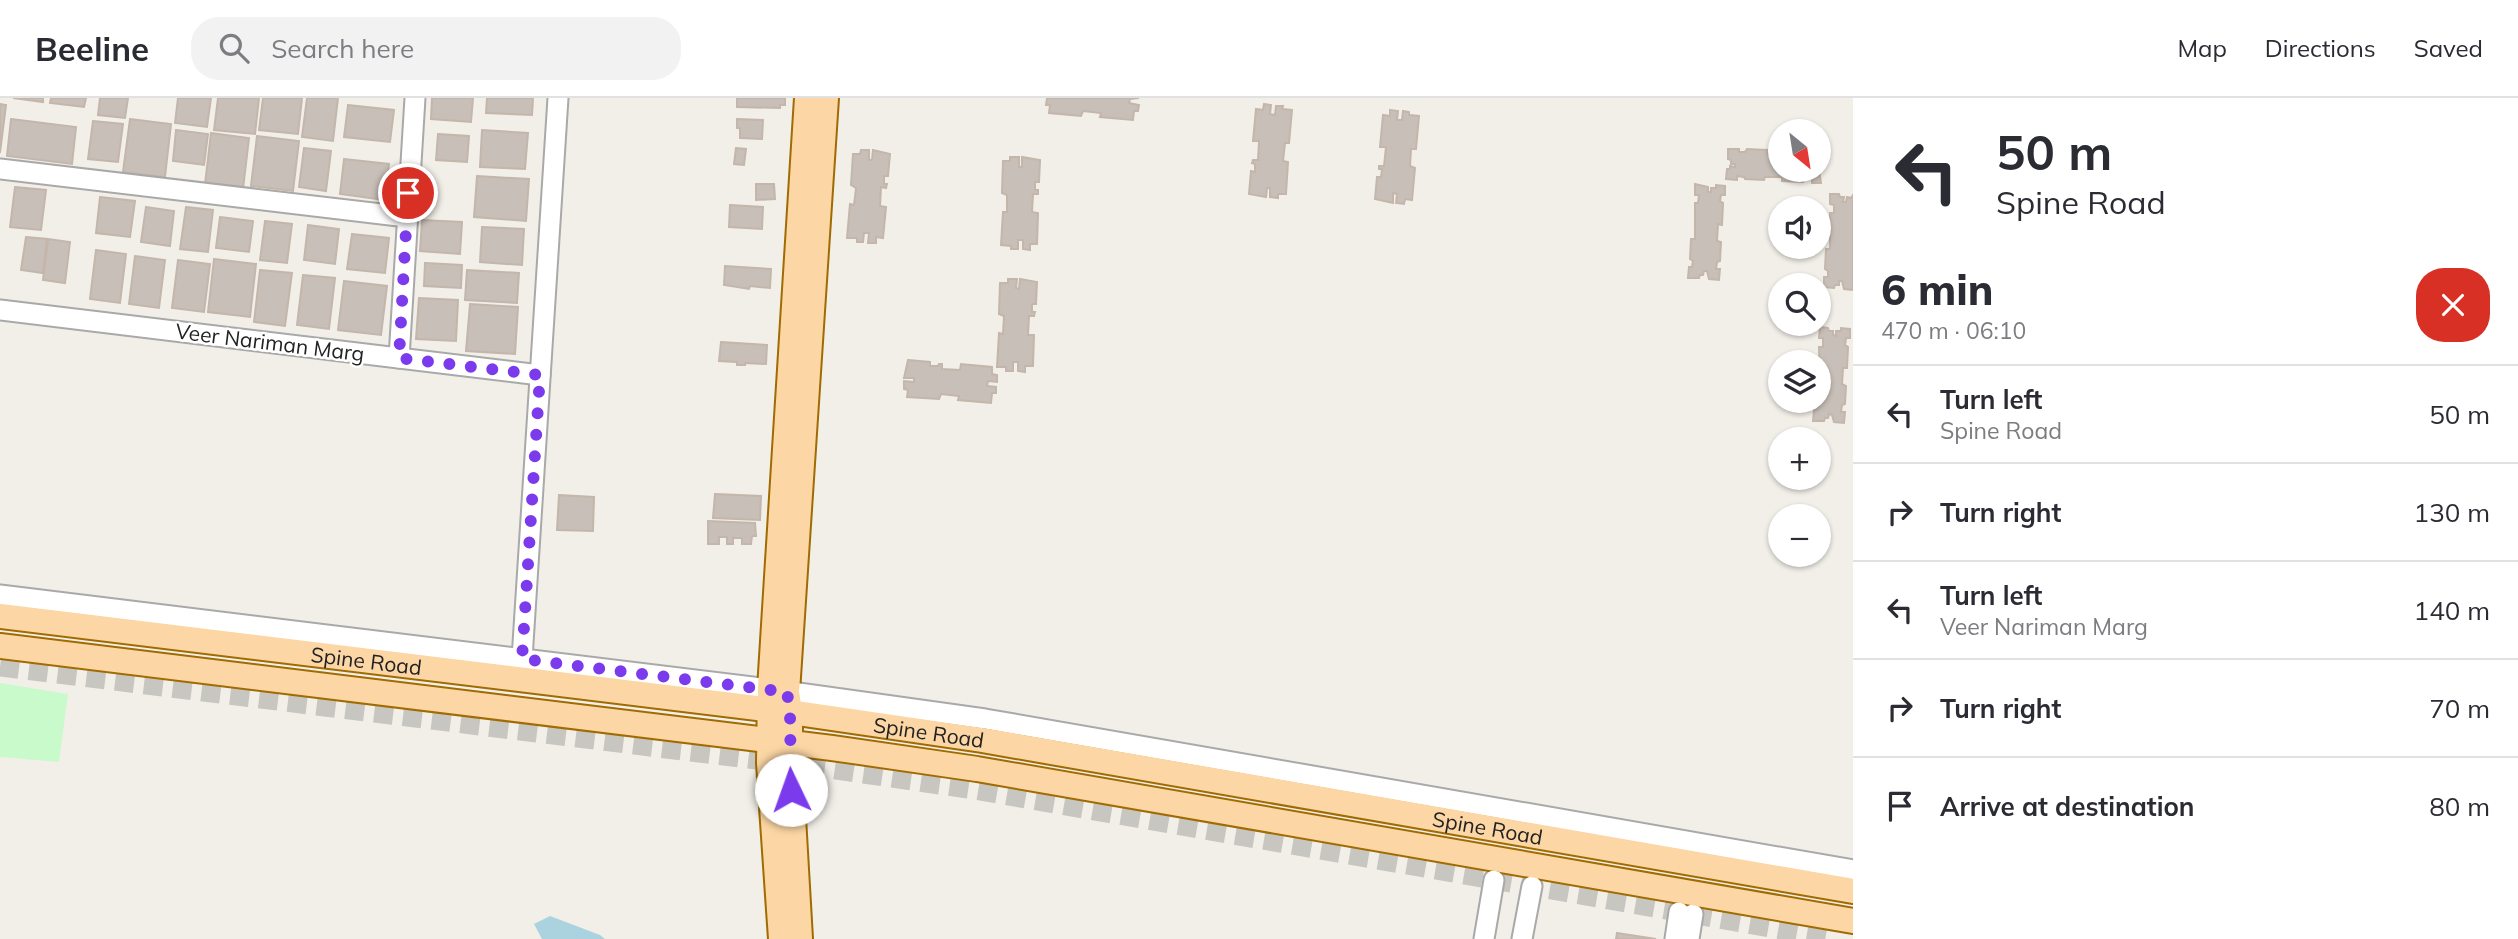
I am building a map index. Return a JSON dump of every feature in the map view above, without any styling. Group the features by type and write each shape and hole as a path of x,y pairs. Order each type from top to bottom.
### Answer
{"main road":[{"path":"800,939 779,741 779,701 807,98"},
{"path":"779,701 825,98"},
{"name":"Spine Road","path":"0,617 779,701 1853,891"},
{"name":"Spine Road","path":"0,646 779,741 977,769 1853,921"},
{"path":"779,741 769,763 781,939"}],"street":[{"path":"399,358 415,98"},
{"path":"522,659 558,98"},
{"path":"0,169 407,217"},
{"name":"Veer Nariman Marg","path":"0,310 540,375"},
{"name":"Spine Road","path":"0,595 522,659 779,701 985,719 1853,870"},
{"path":"1484,939 1494,880"},
{"path":"1522,939 1532,886"},
{"path":"1675,939 1686,913 1689,939"}],"green space":[{"path":"0,683 68,694 59,762 0,757"}],"water":[{"path":"550,916 605,939 542,939 534,924"}],"building":[{"path":"13,98 43,98 43,102"},
{"path":"51,98 86,98 84,107 50,103"},
{"path":"100,98 128,98 125,118 98,115"},
{"path":"178,98 211,98 207,127 175,123"},
{"path":"218,98 259,98 255,134 214,130"},
{"path":"263,98 302,98 298,134 259,130"},
{"path":"307,98 338,98 333,141 302,137"},
{"path":"432,98 473,98 471,122 431,119"},
{"path":"487,98 533,98 532,115 486,113"},
{"path":"737,98 785,98 785,105 780,105 780,108 737,107"},
{"path":"1047,98 1139,98 1130,99 1129,103 1139,105 1138,111 1134,111 1133,120 1100,117 1101,113 1083,111 1081,116 1049,113"},
{"path":"0,104 6,105 0,153"},
{"path":"1264,104 1271,105 1270,114 1275,115 1276,106 1292,110 1289,143 1285,143 1283,161 1288,162 1286,194 1278,194 1278,198 1270,197 1270,188 1267,188 1266,197 1249,194 1251,171 1255,172 1255,164 1252,163 1253,160 1258,160 1259,141 1253,141 1256,109 1263,110"},
{"path":"348,105 394,110 390,142 344,137"},
{"path":"1390,110 1398,111 1397,120 1402,120 1403,111 1419,116 1416,149 1411,149 1410,166 1415,168 1412,200 1405,199 1404,204 1396,203 1397,194 1393,193 1393,203 1375,199 1377,177 1381,177 1382,169 1379,169 1379,166 1384,166 1386,147 1380,147 1383,115 1390,116"},
{"path":"11,119 76,127 72,164 7,156"},
{"path":"130,119 171,124 165,177 123,172"},
{"path":"737,119 763,120 762,139 740,138"},
{"path":"93,121 123,124 118,162 88,159"},
{"path":"176,130 208,134 204,165 173,161"},
{"path":"482,130 528,133 525,169 480,167"},
{"path":"211,133 249,138 243,189 205,184"},
{"path":"438,134 469,136 467,162 436,160"},
{"path":"257,136 299,141 293,191 251,186"},
{"path":"304,148 331,151 326,191 299,187"},
{"path":"736,148 746,149 744,165 734,164"},
{"path":"1728,149 1739,149 1739,152 1745,152 1747,149 1767,150 1768,177 1764,180 1737,176 1737,180 1726,179 1727,169 1730,169 1730,166 1735,167 1728,159"},
{"path":"861,150 869,150 869,160 872,160 873,150 890,154 888,176 884,176 886,188 881,187 880,206 886,207 883,238 876,237 876,243 868,243 869,233 864,233 863,242 857,242 857,238 847,238 850,204 854,205 856,188 851,185 853,154 860,154"},
{"path":"1010,157 1019,157 1019,167 1022,167 1022,157 1040,160 1039,182 1035,182 1038,194 1033,194 1032,212 1038,213 1037,244 1030,244 1030,250 1023,249 1023,240 1018,240 1018,249 1001,245 1003,212 1007,212 1007,195 1002,193 1003,161 1010,161"},
{"path":"344,159 389,164 385,200 340,194"},
{"path":"477,176 529,179 526,221 474,217"},
{"path":"756,184 774,184 775,199 756,200"},
{"path":"1695,184 1708,187 1708,192 1711,192 1711,188 1716,188 1716,185 1725,186 1725,195 1721,195 1720,201 1723,203 1722,225 1718,224 1717,241 1721,242 1720,261 1717,262 1716,269 1720,269 1719,280 1709,279 1707,271 1699,278 1688,278 1689,267 1692,267 1693,261 1690,259 1691,239 1695,239 1695,203 1698,203 1699,195 1695,195"},
{"path":"15,187 46,190 41,230 10,227"},
{"path":"1839,194 1844,197 1843,202 1846,202 1847,197 1851,198 1853,195 1853,290 1844,289 1842,281 1831,288 1831,273 1825,269 1826,259 1831,259 1831,213 1834,213 1834,205 1831,204 1830,196"},
{"path":"100,197 135,201 130,237 96,233"},
{"path":"730,205 763,207 762,229 729,227"},
{"path":"146,207 174,211 170,246 141,242"},
{"path":"186,207 213,210 208,252 180,249"},
{"path":"220,217 253,221 249,252 216,248"},
{"path":"422,220 462,222 460,254 420,251"},
{"path":"265,221 292,224 287,263 260,260"},
{"path":"308,225 339,229 335,264 304,260"},
{"path":"482,227 524,229 522,265 480,262"},
{"path":"352,234 389,238 385,273 347,269"},
{"path":"26,237 47,239 43,273 21,270"},
{"path":"48,239 70,242 65,283 43,280"},
{"path":"96,250 126,254 120,303 90,299"},
{"path":"135,256 165,260 159,308 129,304"},
{"path":"214,259 256,264 250,317 208,312"},
{"path":"178,260 210,264 204,312 172,308"},
{"path":"425,263 462,265 461,288 424,286"},
{"path":"725,266 771,269 770,288 750,286 749,289 724,285"},
{"path":"260,270 292,273 285,326 254,322"},
{"path":"467,270 519,273 517,303 465,300"},
{"path":"303,275 335,278 329,329 297,325"},
{"path":"1008,279 1017,279 1016,288 1019,289 1020,279 1037,282 1036,304 1032,304 1032,312 1035,312 1034,316 1029,316 1028,335 1034,335 1033,366 1025,366 1025,372 1018,371 1018,362 1013,362 1013,371 1006,371 1006,367 997,367 999,333 1003,334 1004,316 999,314 1000,283 1008,283"},
{"path":"344,281 387,286 381,335 338,330"},
{"path":"419,298 458,300 456,341 416,339"},
{"path":"470,304 518,307 515,354 466,351"},
{"path":"1841,328 1850,329 1850,338 1846,338 1845,345 1848,347 1847,368 1843,368 1842,384 1846,386 1845,404 1842,405 1841,412 1845,412 1844,423 1834,422 1829,414 1824,421 1813,421 1814,413 1831,413 1831,350 1819,350 1819,347 1823,347 1823,338 1819,338 1831,336 1831,331 1836,336 1836,331 1841,331"},
{"path":"721,342 767,345 766,364 737,365 737,362 719,361"},
{"path":"908,360 930,362 930,366 942,364 942,369 960,370 961,364 992,367 992,374 997,375 997,382 988,381 987,386 996,387 996,393 992,393 991,403 958,400 959,396 941,394 939,399 907,397 908,390 904,389 904,381 914,382 914,378 904,378"},
{"path":"715,494 761,496 760,520 713,518"},
{"path":"559,495 594,497 593,531 557,530"},
{"path":"708,521 755,523 756,536 752,536 751,544 742,544 742,538 733,538 733,544 727,544 727,537 719,537 719,544 708,544"},
{"path":"1617,933 1656,939 1616,939"}],"tunnel":[{"path":"0,667 829,769 974,790 1834,939"}],"route":[{"path":"408,193 399,358 540,375 522,659 787,692 790,712 791,790"}]}
